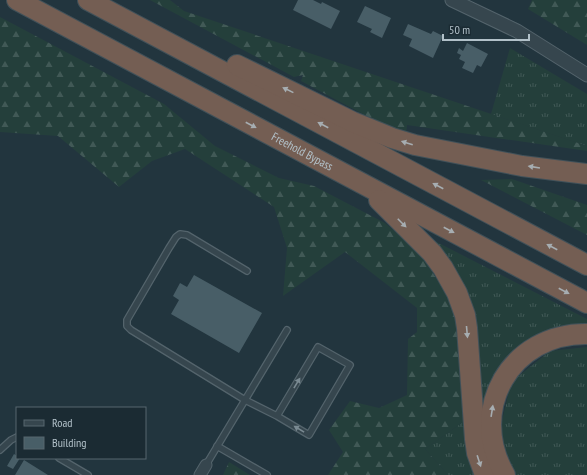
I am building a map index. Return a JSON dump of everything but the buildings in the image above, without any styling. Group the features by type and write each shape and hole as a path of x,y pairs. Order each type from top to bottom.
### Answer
{"highway":[{"name":"Freehold Bypass","path":"17,0 587,303"},
{"path":"88,0 587,265"},
{"path":"118,16 138,16 353,122 392,138 415,145 554,170 587,174"},
{"path":"554,170 587,181"},
{"path":"365,186 432,253 443,268 457,293 465,315 467,328 474,438 477,453 485,475"},
{"path":"505,475 493,446 491,422 494,399 503,378 524,354 540,344 564,335 587,334"}],"street":[{"path":"452,0 517,31 587,75"},
{"path":"200,475 206,465"}],"lane":[{"path":"247,271 187,235 180,234 176,237 169,248 127,320 127,326 130,330 244,400 277,416 309,435 350,365 318,347 277,416"},
{"path":"206,465 287,330"},
{"path":"0,450 16,438"},
{"path":"217,446 267,475"},
{"path":"61,459 88,475"}],"green space":[{"path":"150,0 170,0 184,11 587,146 587,151 407,125 406,137 301,81 303,75 294,77"},
{"path":"532,0 587,0 587,45 528,9"},
{"path":"0,17 164,104 215,146 279,178 314,186 385,223 420,253 454,306 459,346 463,422 425,449 448,475 328,475 343,452 329,430 350,401 379,408 407,395 408,339 417,332 417,308 345,252 283,296 287,248 274,207 185,149 152,161 119,187 58,136 0,132"},
{"path":"510,48 587,94 587,146 491,114"},
{"path":"512,179 587,205 587,235 481,180"},
{"path":"427,237 587,319 587,328 529,342 482,414 475,356"},
{"path":"587,347 587,475 515,475 498,438 511,382 550,351"},
{"path":"463,422 476,475 448,475 425,449"},
{"path":"229,462 250,475 223,475"}]}
